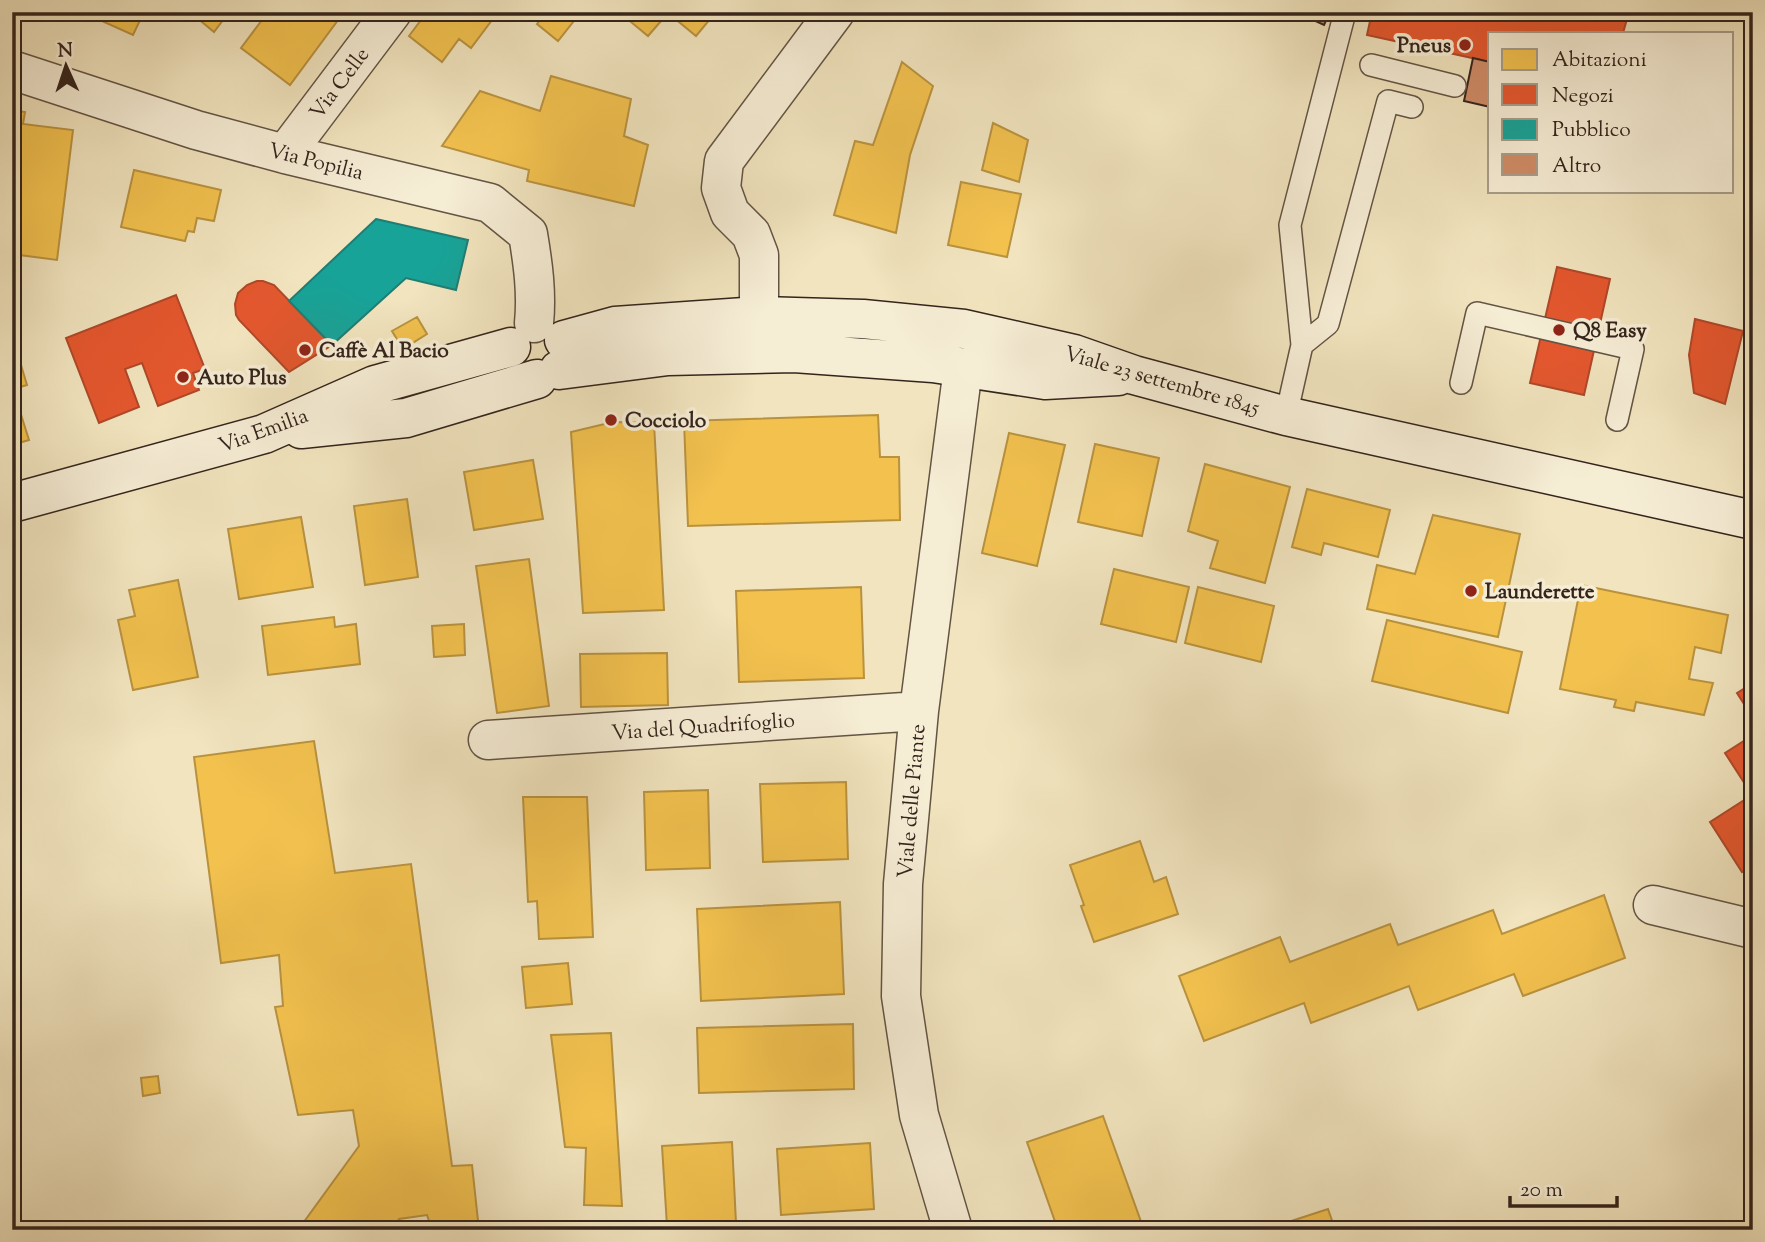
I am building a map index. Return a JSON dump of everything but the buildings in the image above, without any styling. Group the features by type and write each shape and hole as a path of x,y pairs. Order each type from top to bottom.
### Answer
{"street":[{"name":"Via Celle","path":"285,155 392,12"},
{"path":"759,316 759,255 751,234 730,213 721,188 724,161 835,12"},
{"name":"Via Popilia","path":"12,70 196,130 285,155 490,203 528,234 541,352"},
{"name":"Viale 23 settembre 1845","path":"541,352 615,326 759,316 863,319 964,329 1074,354 1134,375 1286,416 1753,520"},
{"path":"541,352 668,356 794,353 933,363 1045,380 1134,375"},
{"name":"Via Emilia","path":"12,503 264,434 406,418 541,352"},
{"name":"Viale delle Piante","path":"953,1230 919,1115 901,996 903,884 919,711 963,368"},
{"name":"Via del Quadrifoglio","path":"488,740 919,711"},
{"path":"1653,905 1753,929"}],"lane":[{"path":"1286,416 1302,345 1290,225 1345,12"},
{"path":"1371,65 1455,86"},
{"path":"1302,345 1328,324 1388,101 1412,107"},
{"path":"1461,383 1477,313 1633,349 1617,420"}],"place":[{"name":"Pneus","path":"1465,45"},
{"name":"Q8 Easy","path":"1559,330"},
{"name":"Caffè Al Bacio","path":"305,350"},
{"name":"Auto Plus","path":"183,377"},
{"name":"Cocciolo","path":"611,420"},
{"name":"Launderette","path":"1471,591"}]}
